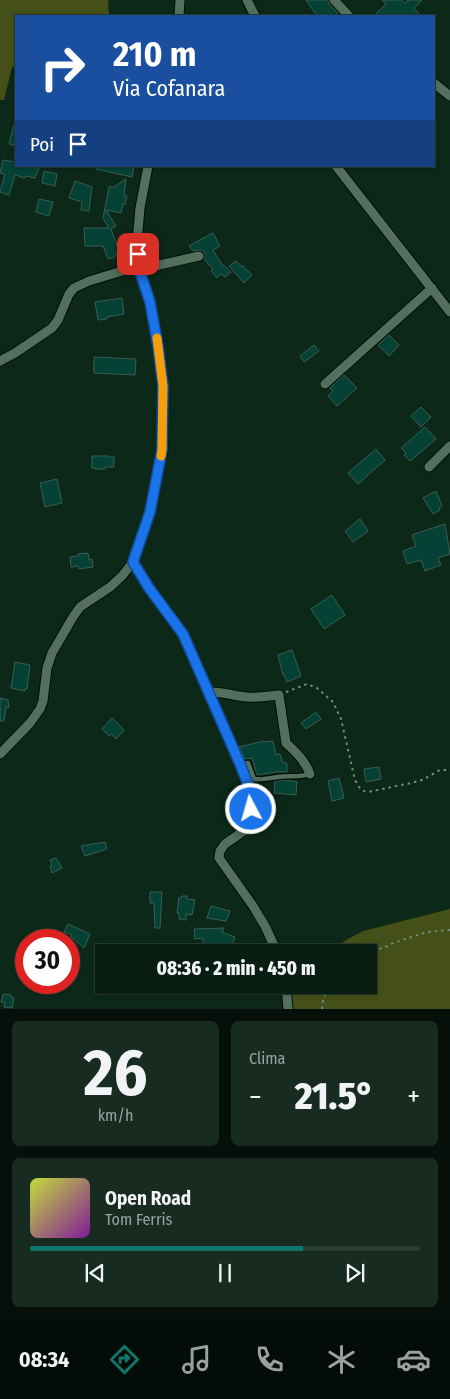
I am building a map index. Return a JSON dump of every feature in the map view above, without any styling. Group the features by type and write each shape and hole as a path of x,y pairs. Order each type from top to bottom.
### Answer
{"street":[{"path":"179,15 180,0"},
{"path":"247,0 254,15"},
{"path":"334,0 348,15"},
{"path":"435,84 450,96"},
{"path":"0,754 30,723 40,709 43,701 47,668 52,653 73,616 80,608 116,582 133,562 150,512 162,450 163,386 150,302 138,266 137,241 140,208 148,167"},
{"path":"337,167 450,312"},
{"path":"0,361 52,328 74,288 88,281 138,266 146,268 199,256"},
{"path":"325,384 432,288"},
{"path":"429,467 450,446"},
{"path":"133,562 149,588 183,634 254,799 245,830 225,844 220,851 219,858 257,913 273,944"},
{"path":"208,692 218,691 254,698 279,695 286,743 299,754 310,774"},
{"path":"287,994 288,1009"}],"lane":[{"path":"240,764 248,764 254,779 258,780 280,776 301,777 310,774"}],"path":[{"path":"279,695 307,684 317,688 333,702 340,718 355,780 362,791 368,792 411,783 422,780 440,770 450,770"},
{"path":"377,949 427,932 450,930"},
{"path":"322,1009 325,994"}],"green space":[{"path":"0,0 108,0 109,15 15,15 15,67 12,67 4,100 0,100"},
{"path":"450,909 450,1009 292,1009 291,994 377,994 377,944 340,944 363,931"}],"building":[{"path":"306,0 328,0 329,4 338,13 335,15 316,15"},
{"path":"382,0 401,0 405,3 408,0 422,0 414,9 421,15 375,15 386,4"},
{"path":"14,125 15,146 9,144"},
{"path":"3,160 15,162 15,167 40,167 35,178 15,175 9,195 0,192 5,174 0,173"},
{"path":"96,167 134,167 132,177 96,169"},
{"path":"44,171 57,174 55,186 42,183"},
{"path":"126,179 124,195 127,196 121,213 106,210 116,226 111,229 120,253 108,259 103,246 85,246 84,228 109,228 103,218 109,187 114,187"},
{"path":"75,181 92,187 89,211 81,210 82,202 69,198"},
{"path":"39,199 53,202 49,216 36,212"},
{"path":"213,233 220,246 213,250 221,263 231,272 225,277 221,274 217,278 211,271 213,269 204,259 204,252 200,250 193,251 189,246"},
{"path":"236,261 252,275 244,283 229,266"},
{"path":"122,298 124,314 98,320 95,302"},
{"path":"389,335 399,345 389,356 378,345"},
{"path":"314,345 319,351 304,362 300,356"},
{"path":"94,357 136,359 135,375 94,373"},
{"path":"344,375 357,388 337,406 328,396 333,391 330,388"},
{"path":"421,407 431,417 421,427 411,416"},
{"path":"425,427 436,439 410,461 404,455 406,453 401,448"},
{"path":"376,449 385,460 358,484 348,473"},
{"path":"92,456 114,457 114,467 105,467 105,469 92,468"},
{"path":"57,479 62,503 45,507 40,483"},
{"path":"436,491 442,506 439,508 440,510 433,514 423,498"},
{"path":"360,519 368,531 353,542 345,531"},
{"path":"445,524 450,554 438,558 441,565 425,571 421,560 407,564 403,551 416,546 412,535"},
{"path":"88,553 89,560 92,559 93,567 79,569 78,566 71,567 70,557"},
{"path":"332,595 345,615 324,629 311,609"},
{"path":"292,650 301,676 287,682 283,675 278,655"},
{"path":"15,662 30,665 27,689 25,691 11,688"},
{"path":"0,698 8,700 9,708 6,707 4,721 0,721"},
{"path":"316,712 321,719 306,729 301,723"},
{"path":"112,718 124,730 116,739 111,734 109,736 102,729"},
{"path":"264,741 273,741 276,755 280,754 282,762 287,763 287,772 257,775 252,758 245,759 239,747"},
{"path":"379,767 381,779 366,782 364,769"},
{"path":"339,778 344,798 332,801 328,781"},
{"path":"275,781 297,782 296,795 274,793"},
{"path":"105,842 107,849 85,856 81,846"},
{"path":"56,858 62,868 52,873 50,860"},
{"path":"150,892 162,892 160,928 155,928 154,904 150,903"},
{"path":"182,896 195,900 192,915 186,914 186,920 179,919 179,913 177,913 179,897 181,898"},
{"path":"211,906 230,911 226,921 207,918"},
{"path":"68,924 79,929 66,929"},
{"path":"224,928 222,932 235,937 232,944 203,944 203,938 195,939 194,929"},
{"path":"80,929 90,934 84,948 80,945"},
{"path":"3,994 11,995 14,998 12,1008 4,1007 5,1002 1,1002"}],"slow traffic":[{"path":"157,338 163,386 161,456"}],"route":[{"path":"138,254 138,266 150,302 163,386 162,450 150,512 133,562 149,588 183,634 254,799 251,809"}]}
